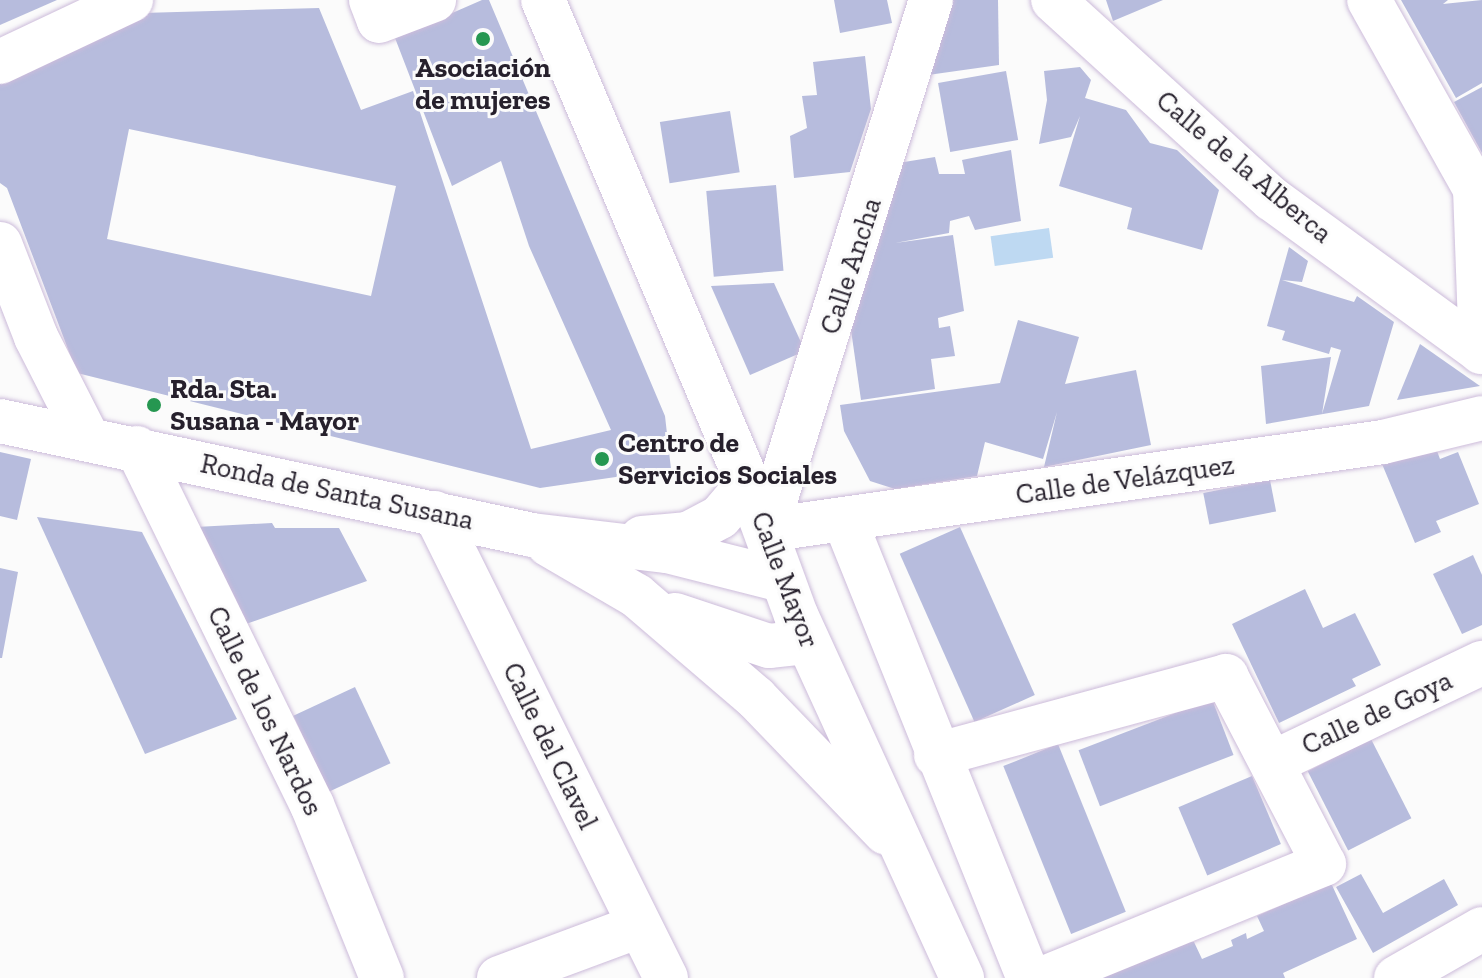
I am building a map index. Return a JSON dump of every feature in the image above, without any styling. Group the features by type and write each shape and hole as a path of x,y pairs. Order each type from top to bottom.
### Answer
{"street":[{"path":"0,62 131,0"},
{"path":"375,10 434,0"},
{"name":"Calle Mayor","path":"543,0 748,484 808,642 962,978"},
{"name":"Calle Ancha","path":"766,530 931,0"},
{"name":"Calle de la Alberca","path":"1053,0 1272,199 1482,352"},
{"path":"1369,0 1475,189 1482,352"},
{"path":"0,244 36,337 87,437"},
{"name":"Calle de Velázquez","path":"766,530 1383,442 1482,418"},
{"name":"Ronda de Santa Susana","path":"0,421 87,437 532,535 667,551 782,580"},
{"name":"Calle de los Nardos","path":"137,448 312,805 382,978"},
{"name":"Ronda de Santa Susana","path":"596,542 688,534 720,517 748,484"},
{"name":"Calle del Clavel","path":"435,513 666,978"},
{"path":"845,521 936,755 1029,978"},
{"name":"Ronda de Santa Susana","path":"532,535 637,596 699,626 769,646 808,642"},
{"name":"Ronda de Santa Susana","path":"637,596 756,698 908,855"},
{"name":"Calle de Goya","path":"1272,763 1482,663"},
{"path":"936,755 1226,676 1324,864 1044,978"},
{"path":"499,978 639,926"},
{"path":"1396,978 1482,929"}],"water":[{"path":"1049,228 1053,258 995,266 991,236"}],"building":[{"path":"0,0 57,0 0,25"},
{"path":"482,0 489,0 665,416 671,469 540,488 77,373 7,188 0,183 0,83 142,13 319,8 361,110 413,91 531,449 611,430 529,246 501,161 452,186 395,38","holes":["129,129 396,186 371,296 107,239"]},
{"path":"834,0 887,0 892,23 840,33"},
{"path":"951,0 998,0 999,65 928,75"},
{"path":"1106,0 1163,0 1113,21"},
{"path":"1401,0 1448,0 1443,4 1482,0 1482,83 1456,98"},
{"path":"865,56 871,109 850,172 794,178 790,136 807,128 802,96 817,95 813,62"},
{"path":"1080,67 1091,80 1085,98 1126,110 1150,143 1177,150 1219,190 1202,250 1127,229 1132,208 1059,186 1080,116 1071,137 1039,144 1047,100 1044,71"},
{"path":"1006,71 1018,140 950,152 938,83"},
{"path":"1482,87 1482,153 1454,102"},
{"path":"730,111 740,172 670,183 660,122"},
{"path":"1011,150 1021,221 975,230 969,216 950,221 949,233 895,243 953,235 964,311 938,318 939,328 950,326 955,356 931,359 935,389 861,400 851,330 898,163 935,157 939,174 965,174 962,160"},
{"path":"776,185 783,271 714,277 706,191"},
{"path":"1289,247 1308,261 1302,282 1282,280 1354,302 1357,296 1394,322 1369,406 1266,424 1261,366 1331,357 1322,414 1341,350 1331,347 1329,354 1282,340 1285,331 1267,326"},
{"path":"774,283 805,351 750,375 711,286"},
{"path":"1018,320 1079,337 1065,384 1136,370 1151,445 1044,467 1057,412 1043,459 985,442 977,476 895,489 870,481 844,431 840,405 1000,383"},
{"path":"1420,344 1480,386 1397,400"},
{"path":"1437,451 1440,459 1458,452 1479,504 1436,521 1441,532 1415,543 1382,464"},
{"path":"0,452 31,459 17,520 0,516"},
{"path":"1270,480 1276,511 1209,524 1203,493"},
{"path":"37,517 142,532 237,719 145,754"},
{"path":"272,523 275,528 339,528 367,581 246,624 196,527"},
{"path":"960,527 1035,695 975,722 900,554"},
{"path":"1473,555 1482,575 1482,625 1462,634 1433,574"},
{"path":"0,568 18,572 2,658 0,658"},
{"path":"1305,589 1323,628 1355,613 1381,665 1352,679 1356,686 1279,723 1232,624"},
{"path":"355,687 390,763 329,792 293,716"},
{"path":"1212,699 1234,755 1100,806 1078,750"},
{"path":"1371,739 1411,818 1348,851 1308,771"},
{"path":"1058,744 1126,912 1071,934 1003,766"},
{"path":"1252,776 1281,844 1207,875 1178,807"},
{"path":"1361,874 1383,913 1444,879 1458,905 1373,953 1336,887"},
{"path":"1331,883 1357,939 1283,973 1285,978 1098,978 1183,942 1194,942 1202,959 1233,946 1231,940 1246,933 1247,939 1264,931 1257,916"}],"place":[{"name":"Asociación de mujeres","path":"483,39"},
{"name":"Rda. Sta. Susana - Mayor","path":"154,405"},
{"name":"Centro de Servicios Sociales","path":"602,459"}]}
